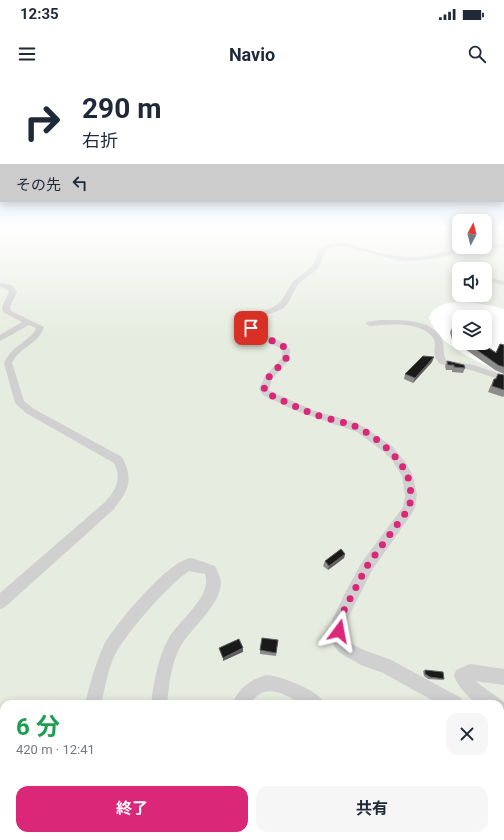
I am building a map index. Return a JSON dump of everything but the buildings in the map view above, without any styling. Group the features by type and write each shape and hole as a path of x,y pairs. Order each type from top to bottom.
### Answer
{"street":[{"path":"316,264 296,282 281,306 258,315 254,319 251,328 254,332 283,346 286,350 286,359 268,378 264,389 266,393 310,412 363,431 392,452 403,465 409,478 412,502 367,566 350,598 339,620 339,641 345,648 366,660 386,666 448,700"},
{"path":"492,280 504,283"},
{"path":"0,285 9,287 13,292 6,307 7,312 28,322 37,324 40,327 40,330 36,336 15,350 10,356 8,363 20,403 24,407 118,460 124,470 123,482 119,495 109,506 0,602"},
{"path":"0,338 28,322"},
{"path":"370,324 380,322 403,323 431,331 437,335 440,340 441,348 439,356 443,362 473,368 504,378"},
{"path":"94,700 101,672 111,647 126,624 175,574 186,566 199,565 210,570 215,582 212,592 173,648 167,661 162,680 160,700"},
{"path":"488,700 471,688 462,676 470,672 504,677"},
{"path":"242,700 246,692 258,684 271,682 284,686 310,700"}],"shaded area":[{"path":"0,264 452,264 452,302 463,302 442,305 434,310 429,317 434,328 441,337 452,346 452,350 457,350 504,375 504,700 0,700"},
{"path":"492,264 504,264 504,309 463,302 492,302"}],"route":[{"path":"251,328 261,337 283,346 286,350 286,359 268,378 264,389 266,393 310,412 363,431 392,452 403,465 409,478 412,502 367,566 339,620 339,631"}]}
